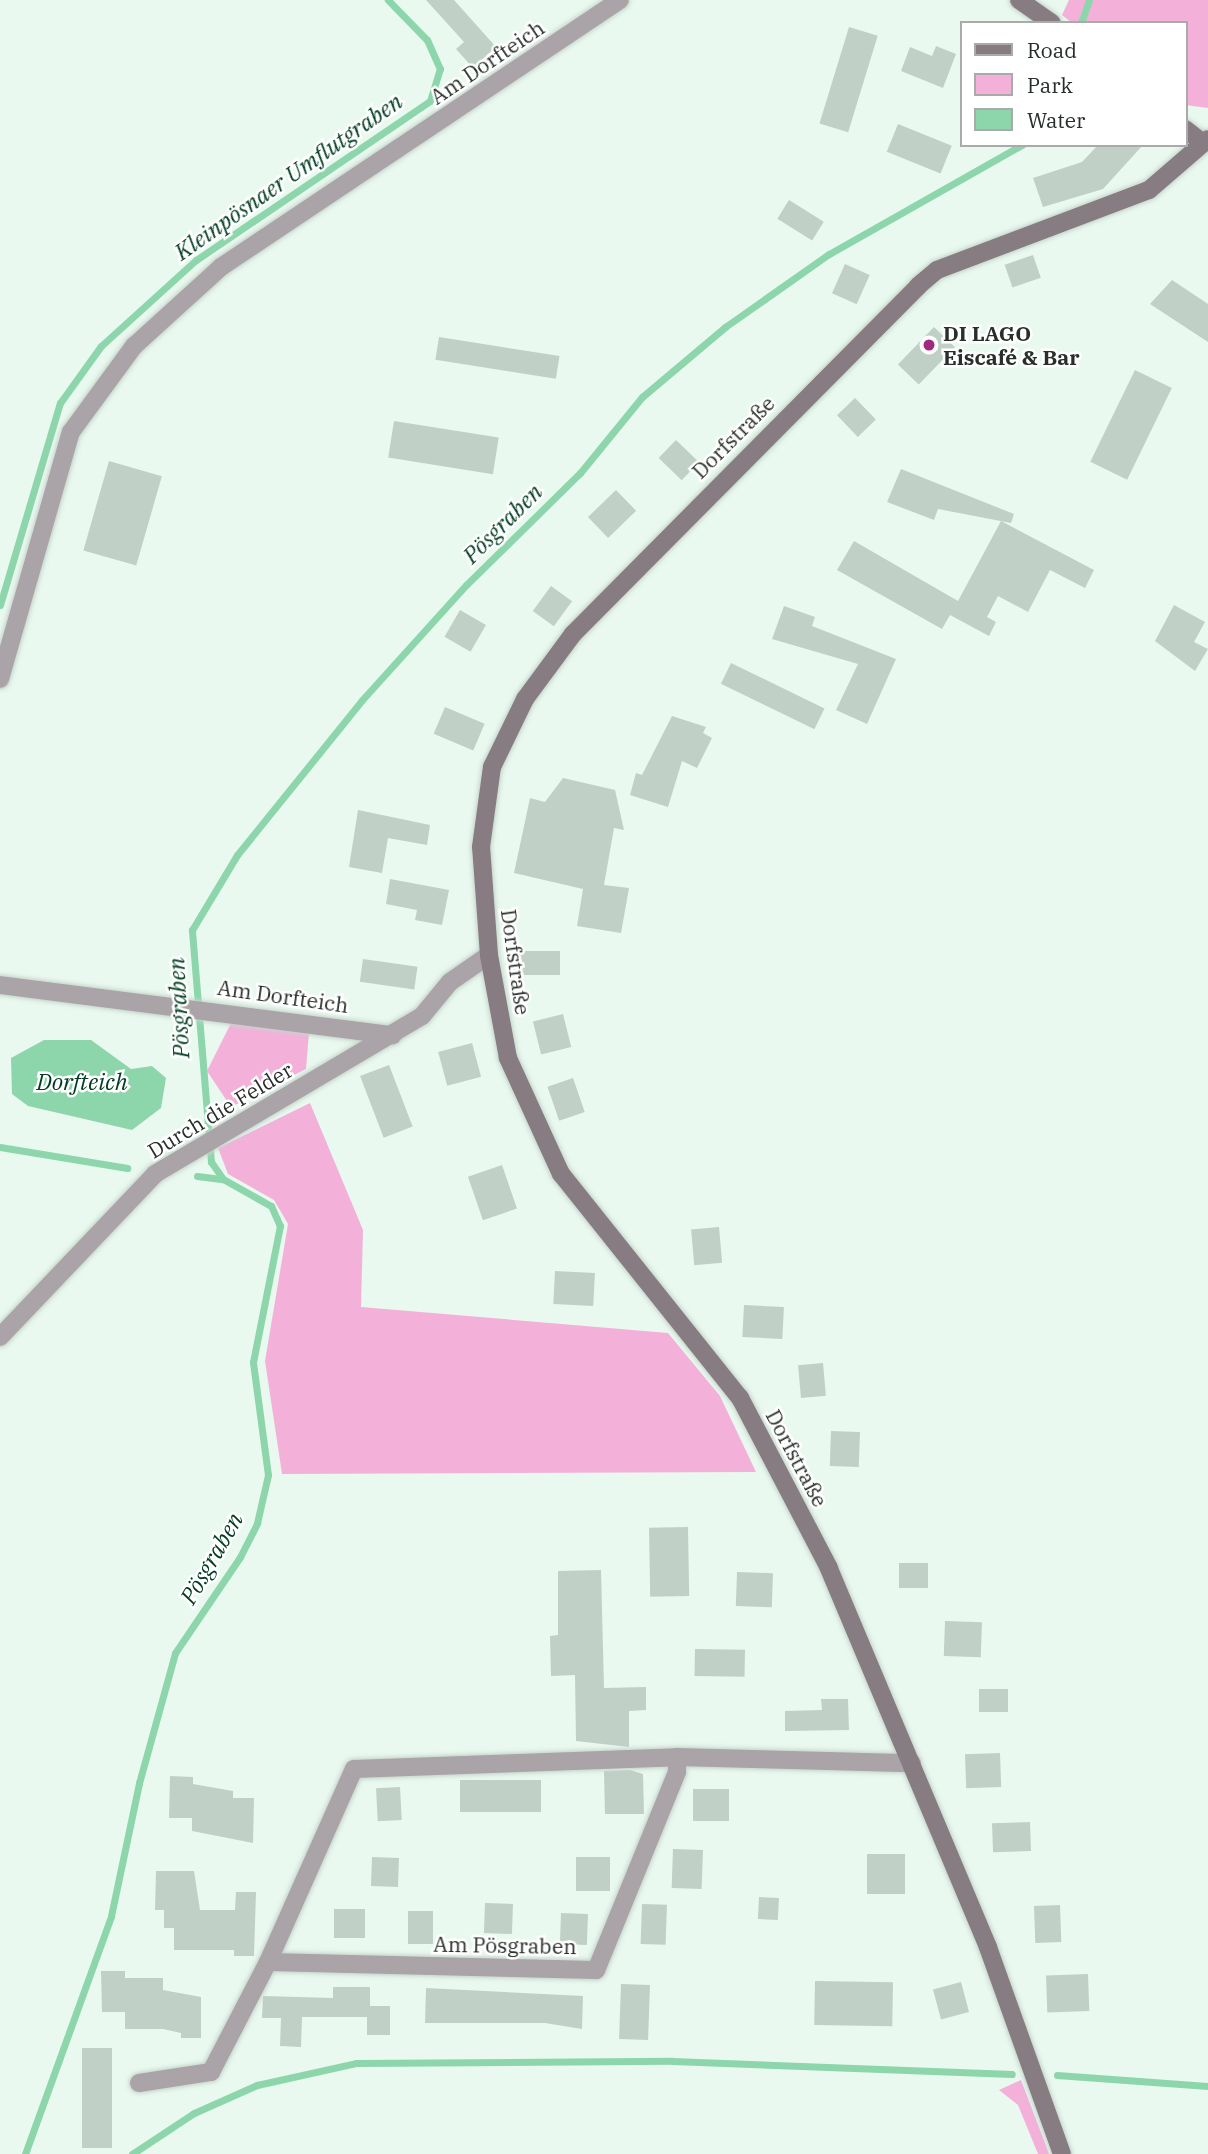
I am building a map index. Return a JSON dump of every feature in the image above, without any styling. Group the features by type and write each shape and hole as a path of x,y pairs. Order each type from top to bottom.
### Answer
{"street":[{"name":"Am Dorfteich","path":"0,679 71,432 134,346 221,267 620,0"},
{"path":"1029,2 1050,21"},
{"path":"1187,130 1205,141"},
{"name":"Dorfstraße","path":"1062,2154 1009,2008 912,1763 829,1568 740,1398 561,1174 508,1058 489,955 481,847 492,767 525,699 573,634 937,270 1149,190 1205,141"},
{"name":"Durch die Felder","path":"0,1337 155,1174 228,1128 422,1016 450,982 489,955"},
{"name":"Am Dorfteich","path":"0,985 228,1010 393,1035"},
{"path":"139,2083 211,2072 268,1962 354,1769 677,1757 912,1763"},
{"name":"Am Pösgraben","path":"268,1962 596,1970 677,1772 677,1757"}],"green space":[{"path":"1069,0 1208,0 1208,108 1187,105 1187,21 1070,21 1062,15"},
{"path":"232,1021 309,1033 306,1069 231,1107 207,1071"},
{"path":"310,1103 363,1230 361,1307 668,1333 720,1396 756,1472 282,1474 265,1361 288,1224 274,1200 228,1174 218,1148"},
{"path":"1021,2080 1049,2154 1038,2154 1018,2105 999,2090"}],"water":[{"name":"Dorfteich","path":"44,1040 91,1040 131,1069 152,1066 166,1078 161,1108 132,1130 28,1106 12,1094 11,1058"}],"building":[{"path":"426,0 454,0 496,47 473,68 456,49 464,42"},
{"path":"849,27 878,36 848,132 819,124"},
{"path":"936,46 956,54 943,88 901,71 910,47 932,56"},
{"path":"898,124 952,146 941,174 887,152"},
{"path":"1096,147 1141,147 1103,189 1043,207 1033,178 1082,162"},
{"path":"789,200 824,222 812,240 777,219"},
{"path":"1033,255 1041,278 1012,287 1005,265"},
{"path":"845,264 870,275 857,304 832,293"},
{"path":"1172,280 1208,304 1208,342 1150,304"},
{"path":"934,327 955,347 919,385 898,364"},
{"path":"439,337 559,356 556,379 435,360"},
{"path":"1135,370 1172,388 1127,480 1090,462"},
{"path":"855,398 876,420 858,437 837,415"},
{"path":"394,421 499,438 493,474 388,458"},
{"path":"676,440 699,462 682,480 659,458"},
{"path":"109,461 162,476 136,566 83,550"},
{"path":"901,469 1014,514 1011,523 938,509 934,520 887,502"},
{"path":"616,490 636,511 608,538 588,517"},
{"path":"1001,521 1094,570 1085,588 1050,570 1028,612 998,596 987,617 996,622 989,636 950,615 942,629 837,570 854,541 958,601"},
{"path":"551,586 572,601 554,626 533,611"},
{"path":"1174,605 1205,622 1194,642 1208,649 1195,671 1155,641"},
{"path":"784,606 815,617 812,626 896,659 867,724 836,710 858,664 772,639"},
{"path":"460,610 486,625 470,652 444,637"},
{"path":"731,663 824,709 814,729 721,684"},
{"path":"445,707 485,724 473,750 434,734"},
{"path":"672,716 706,727 703,733 712,738 697,768 682,761 668,807 630,795 636,773 642,775"},
{"path":"563,778 615,790 624,830 614,828 604,885 629,888 621,933 577,926 583,889 514,873 530,798 545,802"},
{"path":"358,810 430,825 427,845 388,838 382,873 349,867"},
{"path":"390,879 449,890 442,925 415,920 417,910 386,904"},
{"path":"520,951 560,951 560,975 520,975"},
{"path":"363,959 417,967 414,989 360,982"},
{"path":"563,1014 571,1047 541,1054 533,1021"},
{"path":"472,1043 481,1077 447,1086 438,1052"},
{"path":"389,1065 413,1127 384,1138 360,1076"},
{"path":"573,1078 585,1112 559,1121 547,1087"},
{"path":"502,1165 517,1208 483,1220 468,1177"},
{"path":"719,1227 722,1263 694,1265 691,1229"},
{"path":"555,1271 595,1273 593,1306 553,1304"},
{"path":"744,1305 784,1307 782,1339 742,1337"},
{"path":"823,1363 826,1396 801,1398 798,1365"},
{"path":"831,1431 860,1432 859,1467 830,1466"},
{"path":"688,1527 689,1596 650,1597 649,1528"},
{"path":"899,1563 928,1563 928,1588 899,1588"},
{"path":"601,1570 604,1688 646,1687 646,1710 629,1711 629,1747 576,1741 575,1675 551,1676 550,1636 558,1635 558,1571"},
{"path":"737,1572 773,1573 772,1607 736,1606"},
{"path":"945,1621 982,1622 981,1657 944,1656"},
{"path":"695,1649 745,1650 745,1677 695,1676"},
{"path":"979,1689 1008,1689 1008,1712 979,1712"},
{"path":"821,1699 848,1699 849,1730 785,1731 785,1711 822,1710"},
{"path":"1000,1753 1001,1787 966,1788 965,1754"},
{"path":"630,1770 643,1774 644,1814 605,1814 604,1771"},
{"path":"170,1776 193,1777 193,1784 233,1791 233,1798 254,1798 253,1843 192,1831 192,1818 169,1818"},
{"path":"460,1780 541,1780 541,1812 460,1812"},
{"path":"400,1787 402,1820 378,1821 376,1788"},
{"path":"693,1789 729,1789 729,1821 693,1821"},
{"path":"1030,1822 1031,1851 993,1852 992,1823"},
{"path":"673,1849 703,1850 702,1889 672,1888"},
{"path":"867,1854 905,1854 905,1894 867,1894"},
{"path":"372,1857 399,1858 398,1887 371,1886"},
{"path":"576,1857 610,1857 610,1891 576,1891"},
{"path":"156,1871 194,1871 200,1910 235,1910 236,1892 256,1892 254,1956 234,1956 234,1950 174,1950 174,1928 164,1928 164,1910 155,1910"},
{"path":"759,1897 779,1898 778,1920 758,1919"},
{"path":"485,1903 513,1904 512,1934 484,1933"},
{"path":"642,1904 667,1905 666,1945 641,1944"},
{"path":"1060,1905 1061,1942 1035,1943 1034,1906"},
{"path":"334,1909 365,1909 365,1938 334,1938"},
{"path":"408,1911 433,1911 433,1944 408,1944"},
{"path":"561,1913 588,1914 587,1945 560,1944"},
{"path":"101,1971 125,1971 125,1978 163,1978 163,1990 201,1997 201,2038 181,2038 181,2033 163,2029 125,2029 125,2012 102,2012"},
{"path":"1088,1974 1089,2011 1047,2012 1046,1975"},
{"path":"815,1981 893,1982 892,2026 814,2025"},
{"path":"961,1982 969,2012 941,2019 933,1990"},
{"path":"621,1984 650,1985 648,2040 619,2039"},
{"path":"333,1987 370,1987 370,2006 390,2006 390,2035 367,2035 367,2017 302,2017 301,2047 280,2046 281,2018 262,2018 263,1996 333,1998"},
{"path":"426,1988 583,1996 582,2029 545,2023 425,2023"},
{"path":"82,2048 112,2048 112,2148 82,2148"}],"waterway":[{"name":"Kleinpösnaer Umflutgraben","path":"0,605 60,403 101,346 196,260 430,101 440,69 427,40 388,0"},
{"name":"Pösgraben","path":"1082,21 1089,0"},
{"name":"Pösgraben","path":"25,2154 111,1916 139,1783 175,1653 240,1557 257,1523 268,1475 253,1362 280,1226 271,1206 223,1179 211,1162 192,930 237,855 362,700 466,585 580,473 642,397 725,327 829,254 1018,147"},
{"name":"Kleinpösnaer Umflutgraben","path":"0,1147 127,1168"},
{"name":"Kleinpösnaer Umflutgraben","path":"197,1176 223,1179"},
{"path":"132,2154 194,2113 257,2085 356,2063 672,2061 1012,2074"},
{"path":"1057,2075 1208,2086"}],"place":[{"name":"DI LAGO Eiscafé & Bar","path":"929,345"}]}
